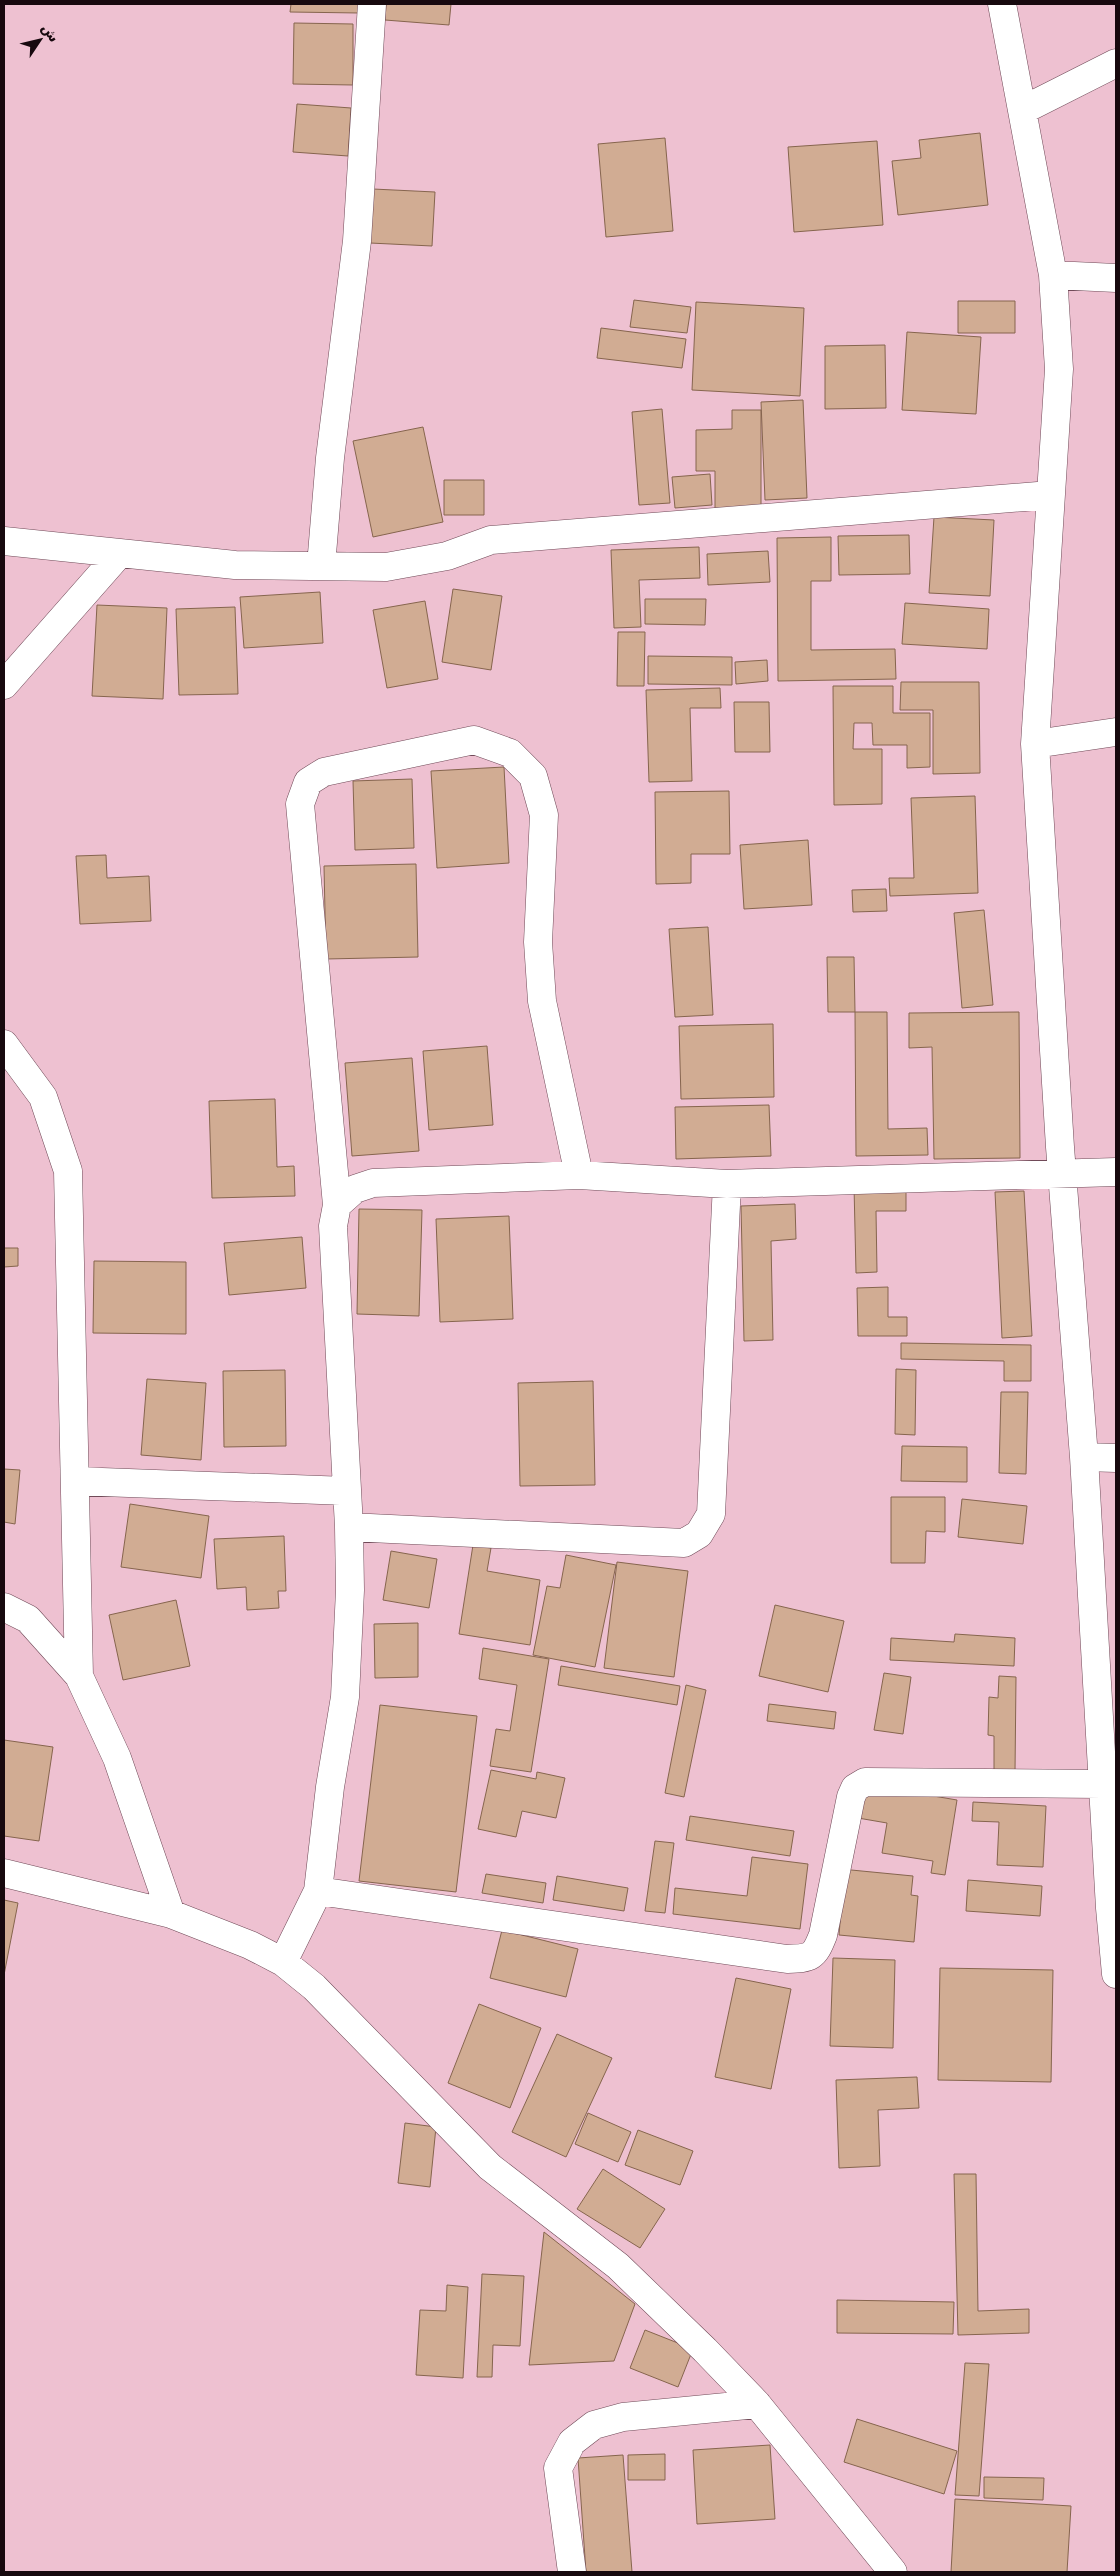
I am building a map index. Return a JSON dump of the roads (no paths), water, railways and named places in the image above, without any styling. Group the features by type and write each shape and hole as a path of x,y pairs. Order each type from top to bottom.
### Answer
{"street":[{"path":"321,566 330,458 356,241 372,4"},
{"path":"1002,4 1053,275 1059,369 1035,744 1063,1175 1084,1457 1102,1784 1116,1974"},
{"path":"1023,110 1116,63"},
{"path":"1053,275 1116,278"},
{"path":"4,541 235,565 386,567 447,556 491,540 1050,495"},
{"path":"4,685 120,553"},
{"path":"1035,744 1116,732"},
{"path":"283,1962 318,1891 330,1787 346,1697 350,1590 349,1527 333,1226 337,1205 300,804 308,782 324,772 474,740 510,753 533,776 544,815 538,942 542,1002 579,1175"},
{"path":"4,1044 43,1097 68,1171 79,1676"},
{"path":"337,1205 355,1189 373,1183 579,1175 728,1184 1116,1172"},
{"path":"349,1527 684,1543 699,1534 711,1514 728,1184"},
{"path":"1084,1457 1116,1458"},
{"path":"75,1480 347,1491"},
{"path":"4,1607 28,1619 79,1676 117,1758 171,1914"},
{"path":"318,1891 787,1959 808,1958 816,1952 823,1935 851,1797 855,1788 865,1782 1102,1784"},
{"path":"4,1873 171,1914 250,1945 283,1962 314,1988 490,2167 618,2266 705,2350 757,2404 893,2572"},
{"path":"572,2572 558,2468 572,2442 594,2425 623,2417 757,2404"}]}
